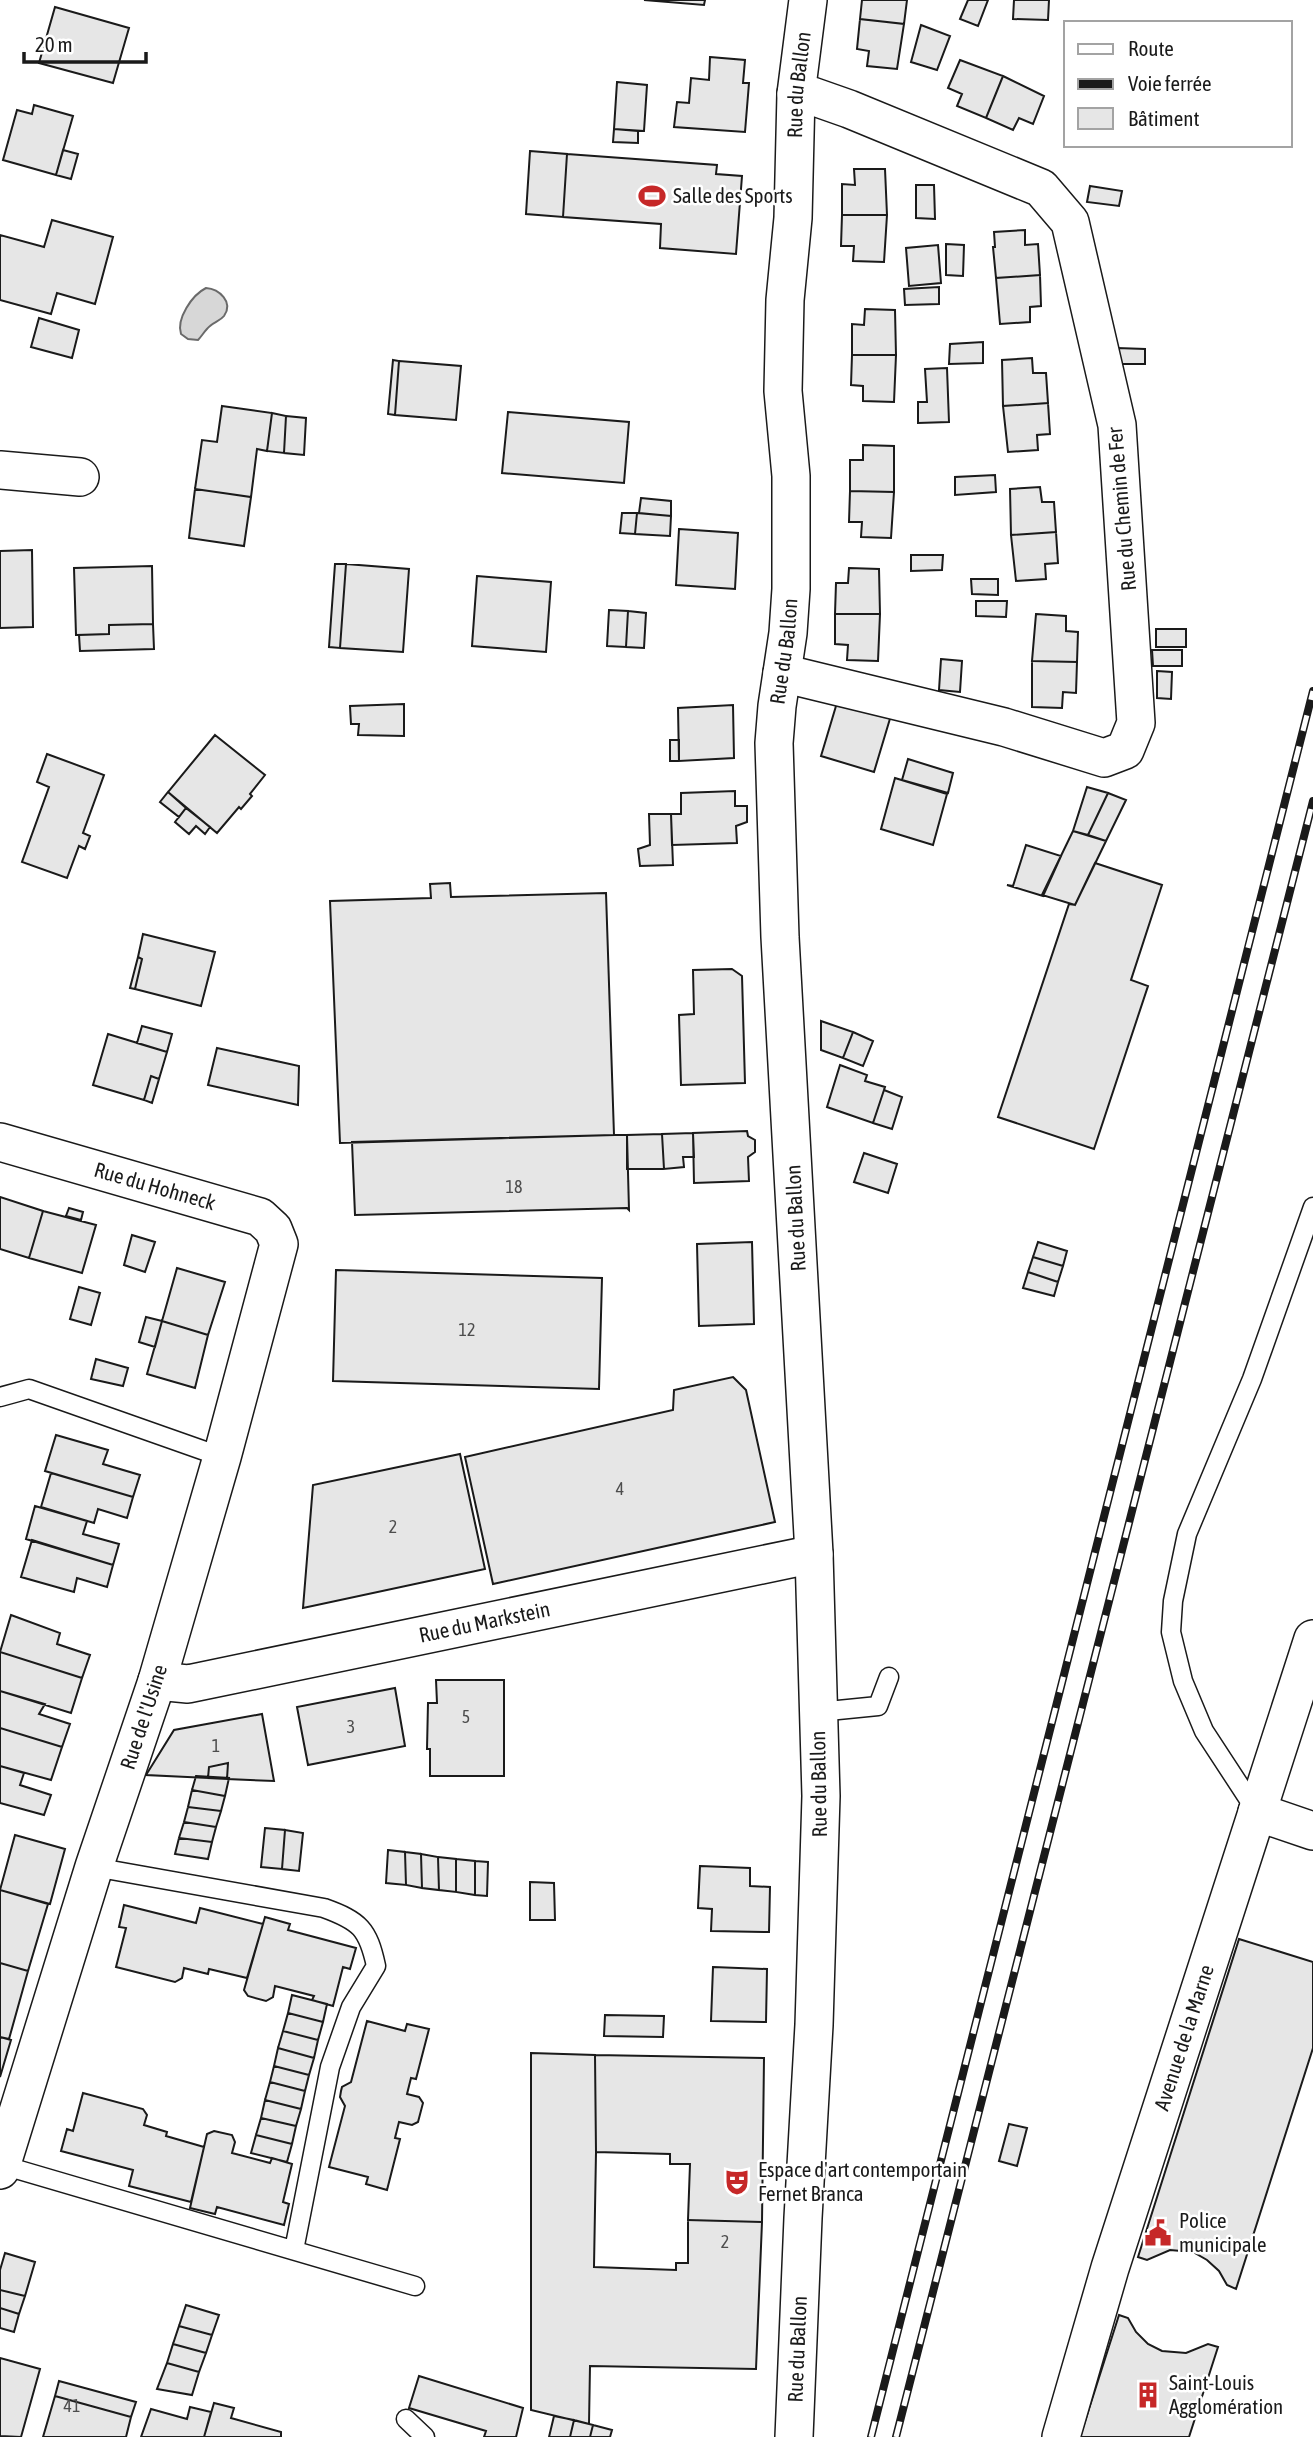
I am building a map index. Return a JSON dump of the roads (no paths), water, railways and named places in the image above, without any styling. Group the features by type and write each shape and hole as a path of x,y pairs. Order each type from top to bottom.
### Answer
{"street":[{"name":"Rue du Ballon","path":"794,2437 819,1917 821,1796 814,1554 780,937 774,743 790,589 791,476 783,391 785,300 793,218 796,94 808,0"},
{"name":"Rue du Chemin de Fer","path":"782,673 1004,727 1104,758 1125,750 1136,723 1117,425 1070,222 1041,188 849,109 812,96 796,94"},
{"path":"0,470 80,477"},
{"name":"Rue du Hohneck","path":"0,1142 260,1217 273,1229 279,1244 277,1260"},
{"name":"Rue de l'Usine","path":"1,2167 94,1867 157,1681 277,1260"},
{"name":"Rue du Markstein","path":"157,1681 188,1684 814,1554"},
{"name":"Avenue de la Marne","path":"1061,2437 1110,2268 1313,1639"},
{"path":"1257,1812 1313,1831"}],"lane":[{"path":"1257,1812 1205,1731 1183,1681 1171,1632 1173,1601 1186,1534 1252,1379 1313,1207"},
{"path":"0,1397 29,1389 222,1457"},
{"path":"818,1712 878,1706 889,1678"},
{"path":"94,1867 324,1908 340,1914 368,1935 376,1966 351,2007 330,2067 294,2250"},
{"path":"1,2167 415,2286"},
{"path":"406,2419 425,2437"}],"railway":[{"path":"871,2437 1313,691"},
{"path":"896,2437 1313,801"}],"place":[{"name":"Salle des Sports","path":"652,196"},
{"name":"Espace d'art contemportain Fernet Branca","path":"737,2182"},
{"name":"Police municipale","path":"1158,2233"},
{"name":"Saint-Louis Agglomération","path":"1148,2395"}]}
